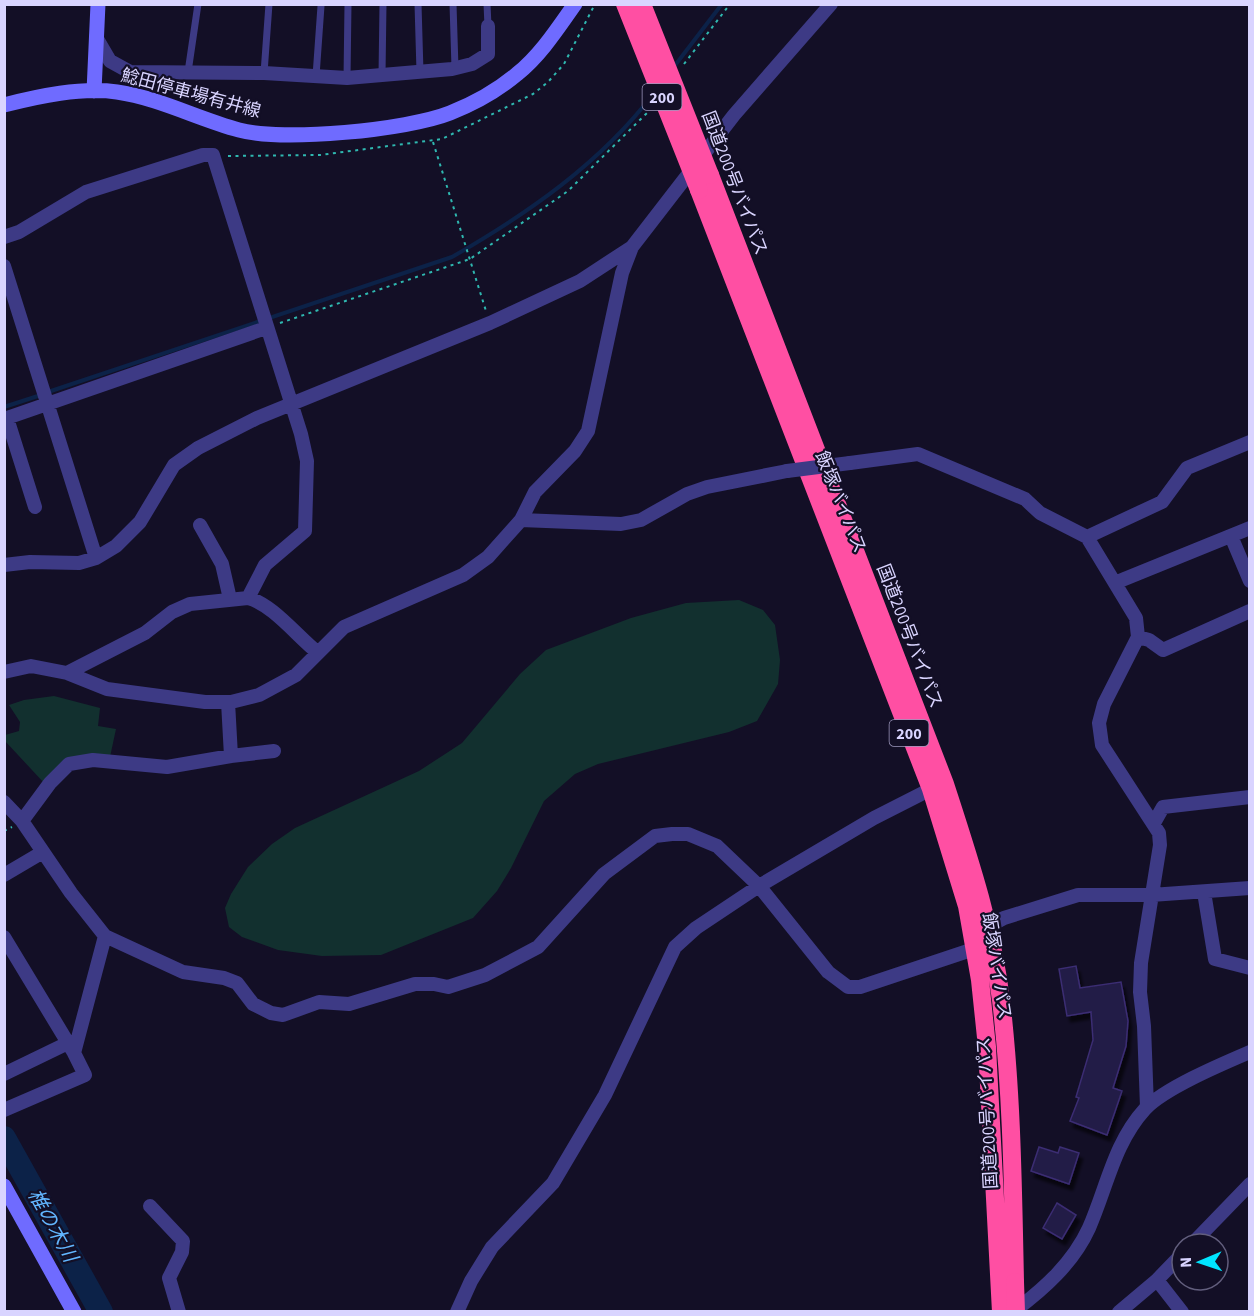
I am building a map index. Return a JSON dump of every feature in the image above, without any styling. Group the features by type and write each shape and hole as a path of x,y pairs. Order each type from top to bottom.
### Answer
{"highway":[{"name":"飯塚バイパス","path":"625,4 931,789 966,906 974,949 990,1082 1008,1310"},
{"name":"国道200号バイパス","path":"642,4 945,784 971,863 987,927 1001,999 1007,1070 1015,1282 1008,1310"}],"main road":[{"path":"94,90 98,4"},
{"name":"鯰田停車場有井線","path":"4,105 94,90 116,92 145,98 241,131 288,136 338,133 430,120 481,98 518,74 547,43 575,4"},
{"path":"4,1186 74,1311"}],"street":[{"path":"4,672 31,666 67,673 107,689 205,702 228,702 259,695 296,675 344,627 463,575 488,557 521,520 535,492 575,451 588,431 622,273 632,247 734,115 831,4"},
{"path":"96,37 110,61 120,69 130,72 264,73 347,78 455,69 472,64 488,54 488,26"},
{"path":"4,237 19,232 86,192 203,155 213,155 292,405 307,461 305,531 283,553 265,565 248,598"},
{"path":"4,566 30,562 79,563 96,558 117,546 140,522 174,465 198,448 247,423 490,323 580,281 632,247"},
{"path":"4,266 96,558"},
{"path":"34,507 6,419 266,328"},
{"path":"1088,537 1162,502 1187,468 1250,442"},
{"path":"521,520 621,524 640,520 687,494 707,487 787,471 918,454 1025,499 1040,513 1088,537 1136,618 1138,637 1104,704 1099,723 1102,745 1155,823 1160,845 1151,895 1140,992 1144,1026 1147,1107"},
{"path":"200,525 222,564 230,599"},
{"path":"1116,582 1250,528"},
{"path":"1231,536 1250,581"},
{"path":"67,673 145,633 172,612 190,604 230,599 258,600 275,612 290,630 317,652"},
{"path":"1138,637 1149,640 1163,650 1250,612"},
{"path":"228,702 231,756"},
{"path":"22,821 50,783 69,764 93,760 166,766 274,751"},
{"path":"457,1311 471,1281 492,1247 553,1183 605,1095 675,947 696,928 759,886 874,818 931,789"},
{"path":"1155,823 1163,807 1250,797"},
{"path":"4,802 22,821 71,893 105,936 183,972 224,978 237,983 253,1004 271,1013 282,1015 319,1002 349,1004 415,984 448,987 485,975 538,947 604,874 656,836 688,834 703,838 717,846 759,886 828,972 848,987 860,987 974,949 987,927 1017,913 1078,896 1151,895 1250,888"},
{"path":"4,875 43,852"},
{"path":"1204,892 1215,959 1250,968"},
{"path":"71,1048 105,936"},
{"path":"4,937 85,1075 4,1110"},
{"path":"4,1074 71,1048"},
{"path":"1008,1310 1065,1268 1088,1229 1120,1146 1147,1107 1214,1067 1250,1052"},
{"path":"1204,1232 1250,1184"},
{"path":"150,1206 183,1241 182,1252 169,1278 179,1311"},
{"path":"1119,1311 1170,1266"},
{"path":"1157,1280 1178,1310"}],"lane":[{"path":"188,72 198,4"},
{"path":"264,73 269,4"},
{"path":"347,78 348,4"},
{"path":"382,75 383,4"},
{"path":"418,4 420,72"},
{"path":"453,4 455,69"},
{"path":"487,4 488,26"},
{"path":"316,76 321,6"}],"path":[{"path":"678,71 730,4"},
{"path":"266,328 470,259 568,191 651,107"},
{"path":"433,142 490,323"}],"green space":[{"path":"739,600 763,610 775,625 780,660 778,684 757,721 729,732 598,764 575,774 544,801 511,868 497,891 473,918 381,955 322,956 278,950 242,937 229,927 225,908 231,894 248,867 272,844 295,828 419,771 462,743 520,674 546,650 631,618 686,603"},
{"path":"54,696 100,708 98,726 116,729 110,757 88,757 45,784 5,741 5,735 19,731 20,722 9,705 24,700"}],"building":[{"path":"1076,966 1080,988 1121,982 1128,1021 1126,1046 1113,1088 1122,1091 1107,1135 1070,1121 1079,1098 1076,1097 1093,1040 1091,1012 1067,1016 1059,969"},
{"path":"1039,1147 1058,1153 1060,1147 1079,1153 1069,1184 1031,1171"},
{"path":"1057,1203 1076,1215 1062,1239 1043,1228"}],"waterway":[{"path":"673,68 722,4"},
{"path":"48,392 452,257 535,205 587,164 611,142 654,93"},
{"path":"4,407 41,395"},
{"name":"椎の木川","path":"4,1138 101,1312"}]}
